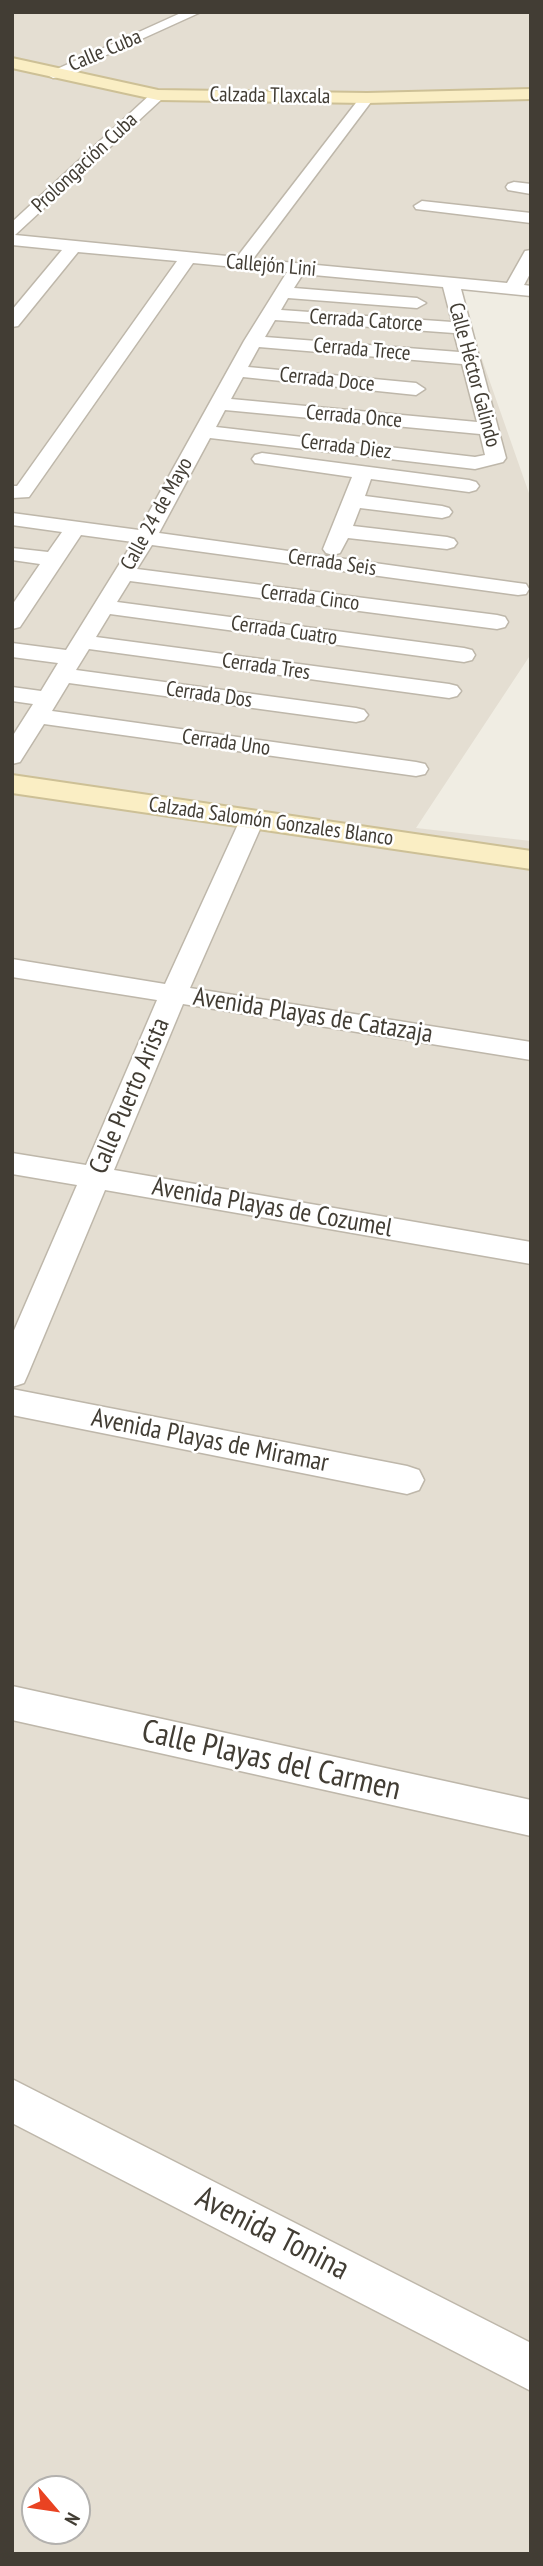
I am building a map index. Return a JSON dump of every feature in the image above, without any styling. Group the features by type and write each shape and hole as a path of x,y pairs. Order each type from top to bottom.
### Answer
{"main road":[{"name":"Calzada Tlaxcala","path":"12,63 52,74 158,95 367,98 531,94"},
{"name":"Calzada Salomón Gonzales Blanco","path":"12,784 531,860"}],"street":[{"name":"Calle Cuba","path":"52,74 195,12"},
{"name":"Prolongación Cuba","path":"12,231 158,95"},
{"path":"241,263 367,98"},
{"path":"514,187 531,188"},
{"path":"422,206 531,218"},
{"name":"Callejón Lini","path":"12,240 531,290"},
{"path":"12,322 74,246"},
{"path":"513,289 531,255"},
{"path":"17,492 188,258"},
{"name":"Calle 24 de Mayo","path":"12,757 146,537 253,341 298,268"},
{"name":"Calle Héctor Galindo","path":"450,282 443,305 462,328 472,359 496,458 488,462"},
{"path":"282,292 443,305"},
{"name":"Cerrada Catorce","path":"270,314 462,328"},
{"name":"Cerrada Trece","path":"253,341 472,359"},
{"name":"Cerrada Doce","path":"237,371 416,389"},
{"name":"Cerrada Once","path":"219,404 489,429"},
{"name":"Cerrada Diez","path":"204,430 475,463 488,462"},
{"path":"192,450 218,453"},
{"path":"245,457 469,486"},
{"path":"327,563 364,472"},
{"path":"353,500 442,512"},
{"name":"Cerrada Seis","path":"12,519 518,589"},
{"path":"12,622 75,528"},
{"path":"340,531 447,543"},
{"path":"12,554 54,559"},
{"name":"Cerrada Cinco","path":"124,574 497,622"},
{"name":"Cerrada Cuatro","path":"104,607 464,655"},
{"path":"12,650 73,658"},
{"name":"Cerrada Tres","path":"73,658 449,691"},
{"name":"Cerrada Dos","path":"73,658 356,716"},
{"name":"Cerrada Uno","path":"12,694 42,708 416,769"},
{"name":"Calle Puerto Arista","path":"12,1374 94,1177 252,820"},
{"name":"Avenida Playas de Catazaja","path":"12,968 531,1051"},
{"name":"Avenida Playas de Cozumel","path":"12,1163 531,1253"},
{"name":"Avenida Playas de Miramar","path":"12,1402 407,1480"},
{"name":"Calle Playas del Carmen","path":"12,1703 531,1818"},
{"name":"Avenida Tonina","path":"12,2099 531,2368"}],"shaded area":[{"path":"12,12 531,12 531,294 457,288 531,499 531,654 416,828 531,841 531,2554 12,2554"}]}
